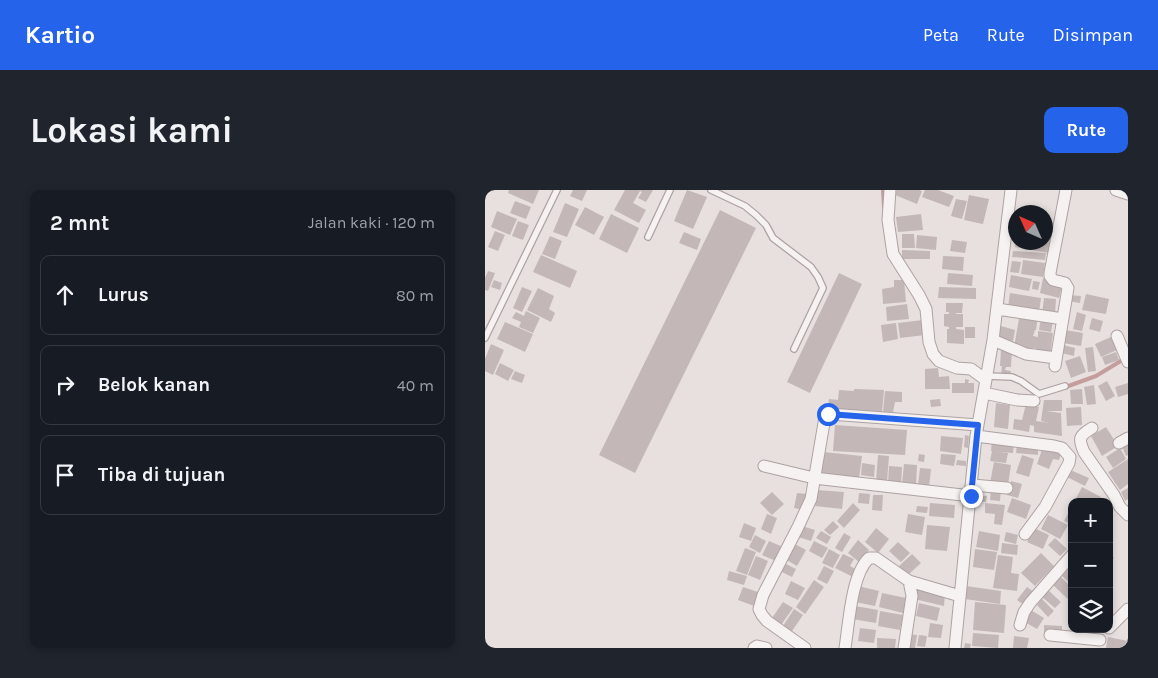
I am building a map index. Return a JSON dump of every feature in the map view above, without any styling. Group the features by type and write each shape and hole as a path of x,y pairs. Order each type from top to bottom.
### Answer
{"street":[{"path":"890,190 888,220 893,254 926,309 929,342 933,354 939,362 971,370 987,378"},
{"path":"955,648 977,430 993,340 1011,190"},
{"path":"993,340 1026,354 1055,362 1068,288 1065,283 1053,280 1050,276 1066,190"},
{"path":"1117,190 1128,194"},
{"path":"997,309 1063,319"},
{"path":"1117,336 1128,362"},
{"path":"984,393 1017,400 1034,401"},
{"path":"805,648 767,621 761,615 759,609 763,595 799,527 811,499 823,419 828,414 977,430 1062,448 1070,457 1069,463 1045,506 1025,534"},
{"path":"1092,428 1081,436 1081,446 1111,498"},
{"path":"764,466 814,478 971,491 1007,488"},
{"path":"1113,500 1128,515"},
{"path":"845,648 855,585 865,562 872,557 909,581 960,596"},
{"path":"1020,625 1024,612 1030,603 1068,560"},
{"path":"904,648 912,596 909,581"},
{"path":"1113,625 1128,609"},
{"path":"1050,635 1099,644 1106,633"},
{"path":"754,648 761,646 766,648"}],"lane":[{"path":"485,338 557,190"},
{"path":"648,237 670,190"},
{"path":"711,190 745,206 766,226 773,238 811,267 819,277 823,288 794,349"},
{"path":"987,378 1012,377 1021,380 1039,394 1065,386"}],"building":[{"path":"509,190 539,190 533,204 508,193"},
{"path":"573,190 587,190 582,201 570,196"},
{"path":"625,190 653,190 646,202 638,198 642,192 640,191 633,203 646,210 639,223 614,210"},
{"path":"687,190 707,197 693,229 674,221"},
{"path":"897,190 922,191 917,204 895,195"},
{"path":"925,190 938,190 954,196 949,207 922,197"},
{"path":"969,195 989,199 983,224 964,220"},
{"path":"956,199 967,201 962,219 951,216"},
{"path":"515,201 531,207 526,219 510,213"},
{"path":"565,203 579,209 567,237 553,232"},
{"path":"585,207 604,217 594,235 575,225"},
{"path":"720,210 756,228 635,473 599,455"},
{"path":"497,211 517,219 510,235 491,227"},
{"path":"611,214 639,228 627,253 599,239"},
{"path":"921,214 923,230 898,232 896,217"},
{"path":"518,221 529,225 523,240 512,236"},
{"path":"495,231 505,235 498,251 488,247"},
{"path":"684,232 701,239 697,250 679,243"},
{"path":"902,234 914,234 915,248 902,248"},
{"path":"917,235 937,237 936,250 916,248"},
{"path":"550,236 562,241 555,259 542,254"},
{"path":"952,240 967,242 965,253 950,251"},
{"path":"902,250 930,251 930,259 902,259"},
{"path":"1032,250 1050,250 1049,253"},
{"path":"1013,251 1046,253 1045,260 1012,257"},
{"path":"541,255 577,271 570,288 533,272"},
{"path":"943,256 964,257 963,271 942,269"},
{"path":"1023,260 1045,263 1043,277 1021,274"},
{"path":"1012,261 1021,262 1019,273 1010,272"},
{"path":"488,271 495,273 488,291 485,290 485,278"},
{"path":"839,273 862,284 810,393 787,382"},
{"path":"948,273 973,275 972,286 947,284"},
{"path":"1011,275 1032,279 1029,291 1009,287"},
{"path":"1043,278 1063,283 1059,298 1040,293"},
{"path":"494,280 502,283 500,290 491,287"},
{"path":"894,280 904,280 906,302 883,304 882,289 894,287"},
{"path":"1033,281 1040,282 1038,290 1032,289"},
{"path":"522,287 532,291 522,312 513,308"},
{"path":"939,287 976,288 976,299 938,298"},
{"path":"538,288 554,296 549,309 555,313 551,322 527,310"},
{"path":"1010,293 1041,298 1039,312 1008,307"},
{"path":"1086,294 1109,299 1106,314 1082,310"},
{"path":"1069,295 1081,296 1080,303 1068,301"},
{"path":"1044,298 1056,299 1055,315 1042,314"},
{"path":"946,303 963,303 962,313 956,314 963,314 963,327 956,327 956,329 964,330 964,344 947,343 947,329 949,327 944,326 944,314 949,314 949,312 946,312"},
{"path":"907,304 909,319 887,321 886,307"},
{"path":"526,311 540,318 533,333 519,327 521,322 512,318 516,312 524,316"},
{"path":"1077,312 1086,315 1082,331 1073,329"},
{"path":"1020,313 1038,316 1033,336 1038,337 1038,331 1053,333 1050,356 1035,354 1036,348 1031,350 1014,347"},
{"path":"1041,318 1053,320 1051,332 1039,330"},
{"path":"1092,318 1103,321 1100,332 1089,329"},
{"path":"923,320 925,335 900,338 898,323"},
{"path":"505,322 533,334 525,352 497,339"},
{"path":"896,323 898,339 883,342 881,325"},
{"path":"1001,326 1015,330 1013,341 998,338"},
{"path":"965,327 975,327 975,338 965,338"},
{"path":"1065,330 1083,333 1081,346 1063,343"},
{"path":"1111,337 1117,350 1101,357 1095,344"},
{"path":"491,344 504,350 493,375 485,371 485,359"},
{"path":"1059,344 1075,348 1074,356 1057,352"},
{"path":"1093,347 1096,371 1088,372 1085,348"},
{"path":"1001,349 1012,350 1011,367 1006,367 1005,370 1011,371 1010,376 1001,375"},
{"path":"1116,352 1119,360 1105,365 1102,357"},
{"path":"1080,356 1086,372 1071,378 1065,361"},
{"path":"500,363 514,370 508,381 495,374"},
{"path":"938,368 939,377 949,376 950,389 925,389 925,369"},
{"path":"515,371 525,375 522,383 511,379"},
{"path":"965,379 969,380 968,383 974,383 974,393 952,393 952,383 965,383"},
{"path":"1107,381 1115,396 1106,401 1098,386"},
{"path":"1128,383 1128,394 1118,397 1115,387"},
{"path":"1094,385 1096,404 1087,405 1084,387"},
{"path":"1082,389 1083,404 1071,404 1070,390"},
{"path":"839,390 884,390 882,412 828,408 829,399 838,400"},
{"path":"885,391 902,392 902,402 895,402 893,412 883,412"},
{"path":"940,399 941,406 931,407 930,400"},
{"path":"1044,400 1062,400 1062,411 1046,411 1061,413 1062,436 1034,432 1034,426 1030,425 1029,432 1013,429 1014,419 1022,420 1026,404 1039,407 1036,421 1050,423 1041,421"},
{"path":"996,403 1010,405 1008,429 994,427"},
{"path":"1081,407 1082,425 1067,426 1066,408"},
{"path":"835,425 907,430 905,455 833,451"},
{"path":"1106,427 1118,446 1102,456 1091,436"},
{"path":"965,435 969,436 968,448 964,447"},
{"path":"941,436 963,438 961,454 940,451"},
{"path":"992,440 1014,442 1013,453 991,451"},
{"path":"1128,441 1128,455 1126,456 1121,444"},
{"path":"1017,445 1038,447 1038,455 1016,453"},
{"path":"1043,447 1061,454 1059,460 1053,459 1049,469 1037,464"},
{"path":"1120,448 1126,459 1113,468 1106,457"},
{"path":"992,451 1008,453 1006,463 990,461"},
{"path":"823,452 862,456 859,478 821,474"},
{"path":"919,454 925,455 924,462 918,461"},
{"path":"941,454 956,455 954,466 940,464"},
{"path":"878,455 889,456 887,482 876,481"},
{"path":"1022,455 1034,459 1029,477 1016,473"},
{"path":"1128,459 1128,484 1120,490 1108,472"},
{"path":"957,460 966,461 966,466 956,465"},
{"path":"994,462 1011,465 1008,485 990,483"},
{"path":"862,463 875,465 874,477 861,475"},
{"path":"904,464 917,465 916,485 902,484"},
{"path":"889,466 902,467 901,485 888,484"},
{"path":"920,468 931,469 929,487 918,485"},
{"path":"1068,469 1089,478 1085,486 1065,476"},
{"path":"1011,481 1022,484 1018,498 1007,495"},
{"path":"1082,487 1101,497 1100,498 1076,498"},
{"path":"991,488 1001,489 1000,501 990,500"},
{"path":"1128,488 1128,499 1125,501 1121,492"},
{"path":"817,490 844,492 842,509 815,506"},
{"path":"772,492 784,504 772,515 760,503"},
{"path":"797,493 807,494 804,510 794,508"},
{"path":"859,493 870,494 869,504 858,503"},
{"path":"873,495 883,495 882,511 872,510"},
{"path":"973,495 987,496 986,502 973,501"},
{"path":"1012,498 1031,505 1026,519 1007,512"},
{"path":"853,503 860,510 844,528 837,521"},
{"path":"930,503 955,505 954,518 929,516"},
{"path":"985,503 1005,505 1002,525 994,524 995,514 985,513"},
{"path":"917,506 928,507 927,513 916,512"},
{"path":"767,514 777,518 771,534 761,529"},
{"path":"908,514 925,517 922,535 905,532"},
{"path":"1068,514 1068,523 1064,521"},
{"path":"1048,515 1068,525 1060,539 1041,529"},
{"path":"833,521 839,527 830,535 824,530"},
{"path":"744,523 756,528 751,541 739,537"},
{"path":"927,525 950,527 947,551 925,549"},
{"path":"802,526 815,530 811,541 798,537"},
{"path":"876,528 889,539 878,553 865,542"},
{"path":"1034,528 1049,535 1043,549 1027,542"},
{"path":"821,531 831,537 827,544 816,538"},
{"path":"979,531 1000,535 998,551 976,547"},
{"path":"1006,532 1018,535 1016,544 1004,541"},
{"path":"844,533 851,537 842,552 835,548"},
{"path":"755,535 766,541 760,553 749,547"},
{"path":"1055,538 1067,549 1060,556 1048,545"},
{"path":"858,540 869,550 859,562 848,553"},
{"path":"769,541 783,547 776,561 762,555"},
{"path":"814,541 828,548 822,558 809,551"},
{"path":"898,542 910,553 901,562 889,551"},
{"path":"793,543 806,550 797,566 785,559"},
{"path":"1002,543 1018,545 1017,555 1001,553"},
{"path":"745,548 756,552 747,575 736,571"},
{"path":"829,549 840,555 833,568 822,563"},
{"path":"975,549 997,552 994,570 973,567"},
{"path":"1041,553 1054,566 1035,586 1021,573"},
{"path":"843,554 854,559 850,566 857,570 853,577 835,568"},
{"path":"912,554 921,563 908,575 899,566"},
{"path":"998,555 1013,557 1011,573 1019,574 1017,591 993,588"},
{"path":"756,556 768,561 760,580 748,575"},
{"path":"784,563 796,569 792,577 780,571"},
{"path":"824,566 834,571 827,584 817,579"},
{"path":"1068,570 1068,581 1062,576"},
{"path":"729,571 747,576 744,585 727,580"},
{"path":"1061,577 1068,584 1068,599 1053,585"},
{"path":"814,580 824,587 805,614 796,607"},
{"path":"791,581 805,588 798,600 785,594"},
{"path":"858,586 879,591 875,606 855,602"},
{"path":"966,586 1001,591 1000,604 965,599"},
{"path":"743,587 758,592 754,606 738,600"},
{"path":"918,587 945,594 944,606 914,599"},
{"path":"1027,587 1034,592 1024,605 1017,600"},
{"path":"1048,590 1061,602 1055,608 1042,597"},
{"path":"882,593 906,598 903,613 879,607"},
{"path":"1042,599 1054,611 1048,617 1037,605"},
{"path":"783,602 793,608 781,625 772,618"},
{"path":"975,602 1006,605 1004,633 973,630"},
{"path":"919,603 940,608 937,621 916,616"},
{"path":"855,606 878,610 876,623 852,619"},
{"path":"794,609 803,615 792,631 783,626"},
{"path":"1029,609 1044,618 1037,629 1021,620"},
{"path":"880,611 903,615 900,630 878,626"},
{"path":"930,623 943,625 941,638 928,637"},
{"path":"1044,625 1062,626 1062,633 1044,632"},
{"path":"860,628 876,630 874,643 858,641"},
{"path":"973,633 999,635 998,648 972,646"},
{"path":"908,634 917,635 915,648 906,648"},
{"path":"919,635 927,636 925,647 917,646"},
{"path":"1014,636 1029,638 1027,648 1013,648"},
{"path":"1108,637 1128,641 1127,648 1106,648"},
{"path":"877,638 896,639 895,648 877,648"},
{"path":"965,643 971,644 970,648 964,648"}],"waterway":[{"path":"883,190 884,207"},
{"path":"1063,388 1096,376 1124,359"}],"route":[{"path":"828,414 978,425 971,496"}]}
